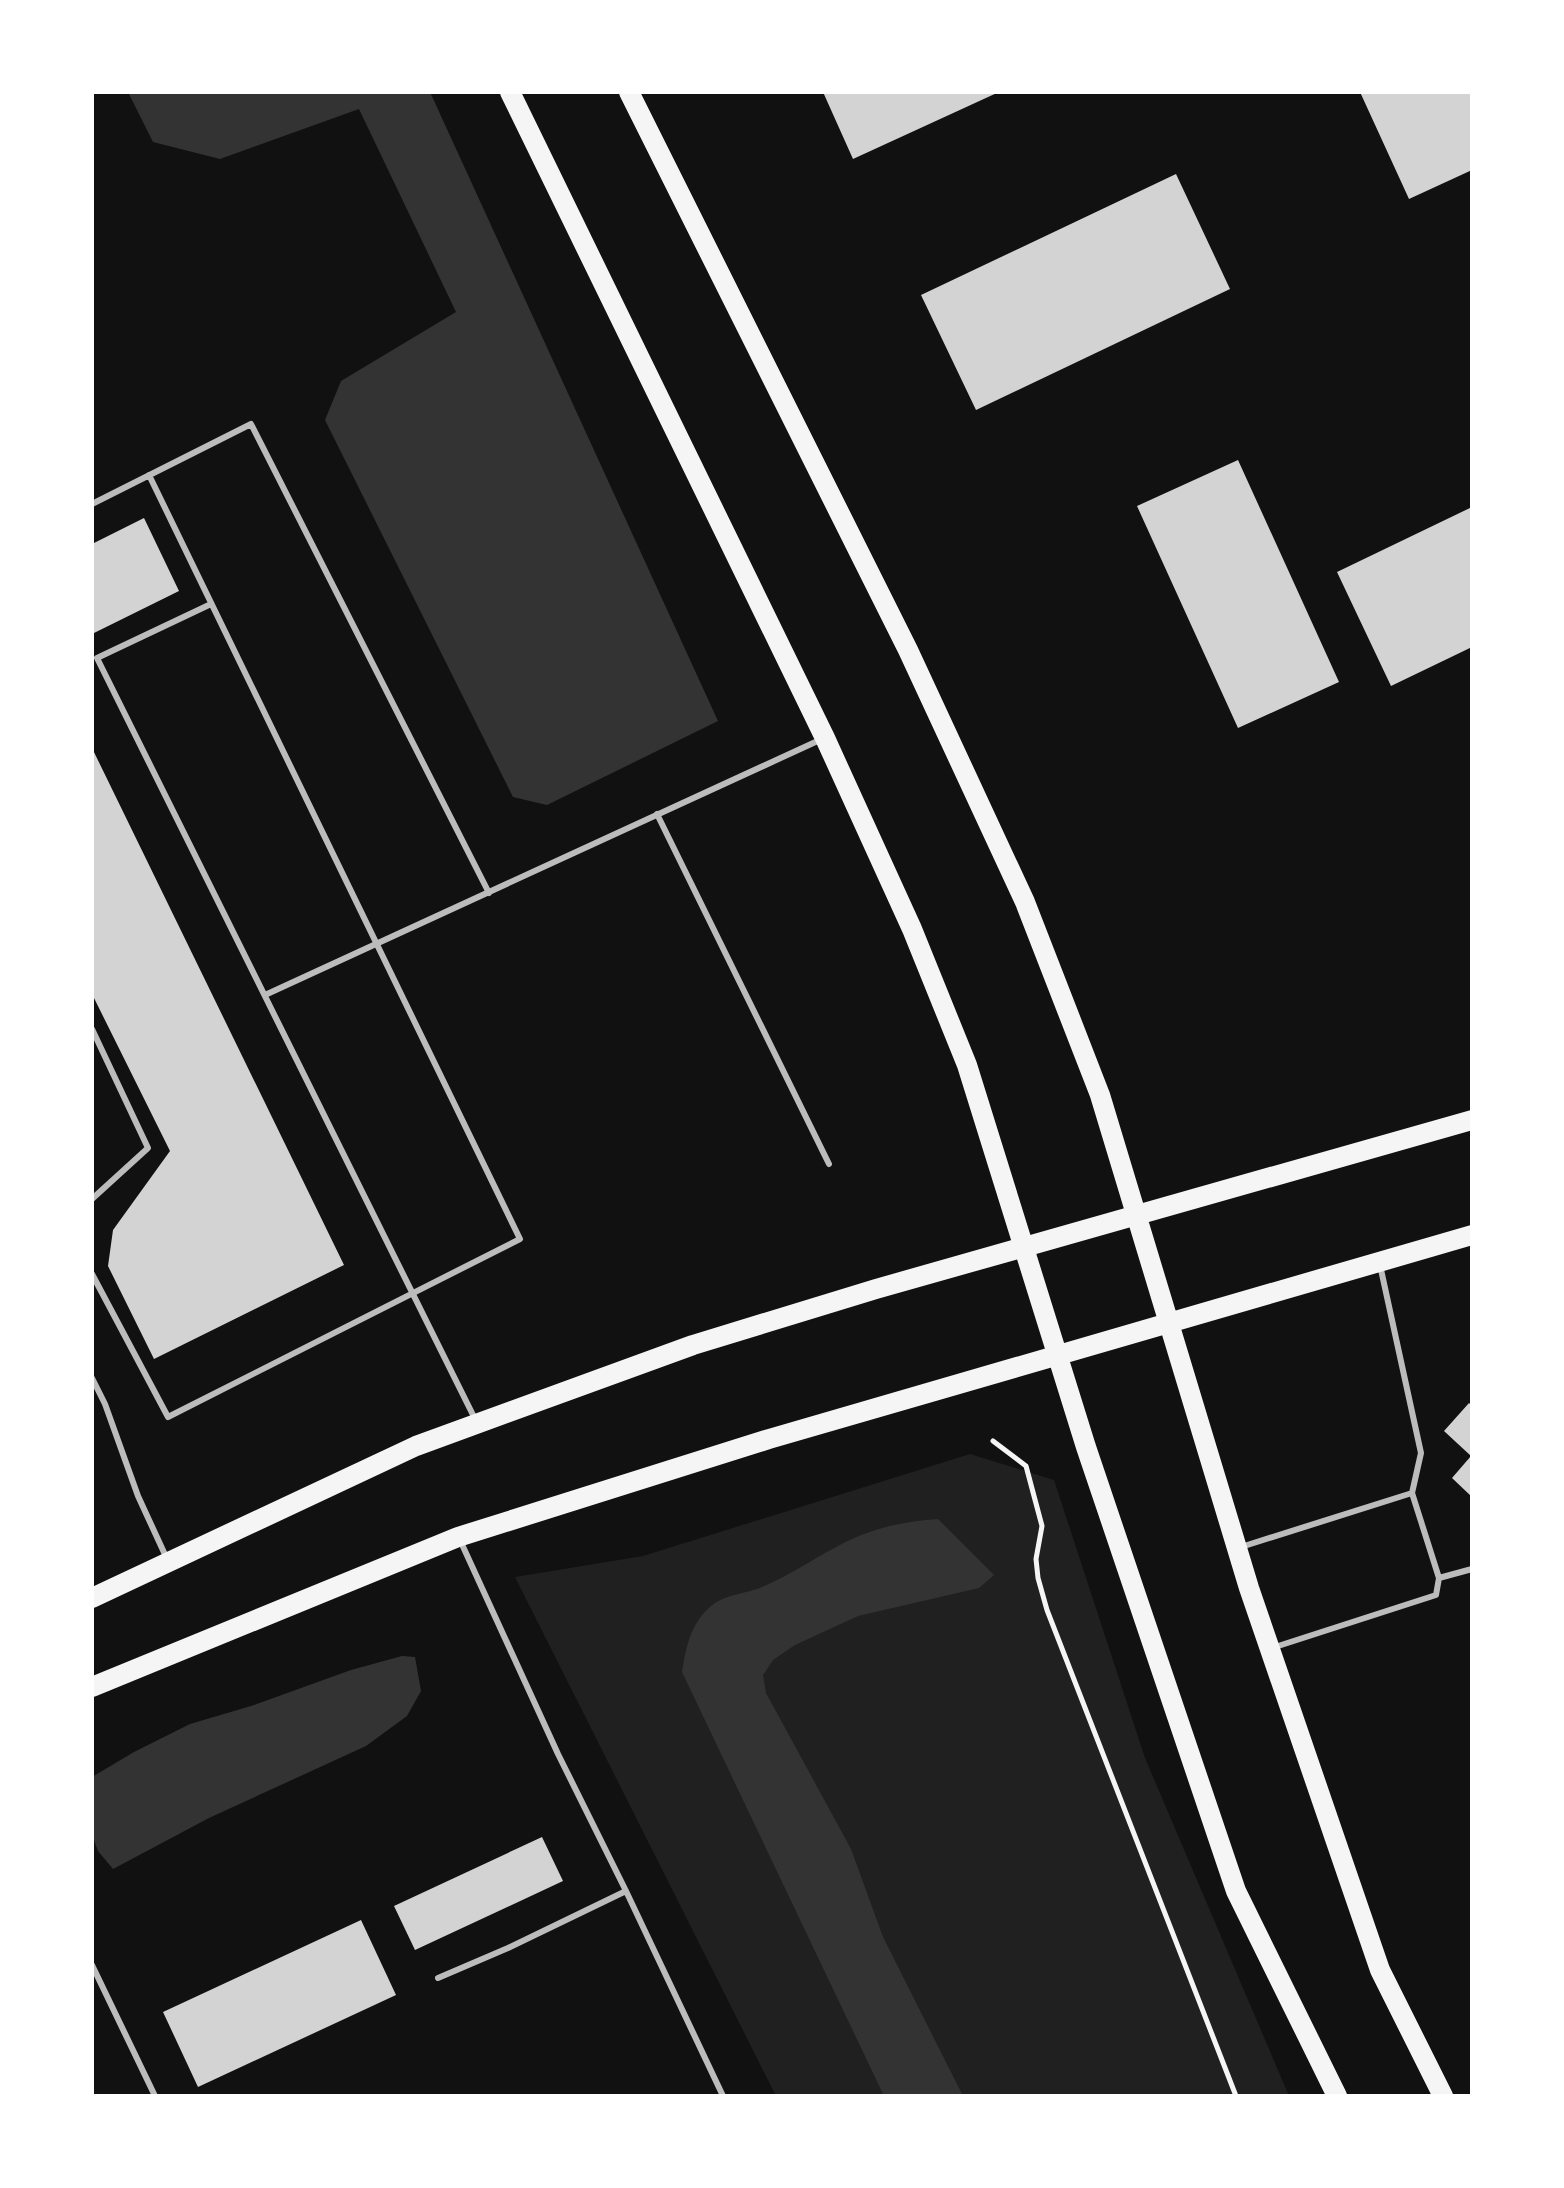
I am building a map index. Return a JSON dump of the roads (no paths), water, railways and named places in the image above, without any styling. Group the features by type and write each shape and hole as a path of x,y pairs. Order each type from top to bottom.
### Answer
{"main road":[{"path":"510,92 825,738 912,929 967,1065 1086,1447 1236,1891 1337,2096"},
{"path":"629,92 908,650 1025,902 1100,1095 1237,1548 1380,1970 1443,2096"},
{"path":"92,1598 416,1446 693,1345 876,1289 1472,1120"},
{"path":"92,1687 458,1537 769,1439 1472,1235"}],"lane":[{"path":"92,504 251,424 489,893"},
{"path":"92,1274 168,1417 520,1239 149,475"},
{"path":"211,604 97,658 478,1424"},
{"path":"265,995 825,738"},
{"path":"657,814 829,1164"},
{"path":"92,1029 148,1148 92,1199"},
{"path":"1270,1649 1436,1595 1439,1578 1412,1493 1421,1453 1379,1261"},
{"path":"92,1378 105,1404 138,1496 169,1562"},
{"path":"1237,1548 1412,1493"},
{"path":"458,1537 558,1754 723,2096"},
{"path":"1439,1578 1472,1569"},
{"path":"438,1978 626,1891"},
{"path":"92,1965 155,2096"}]}
